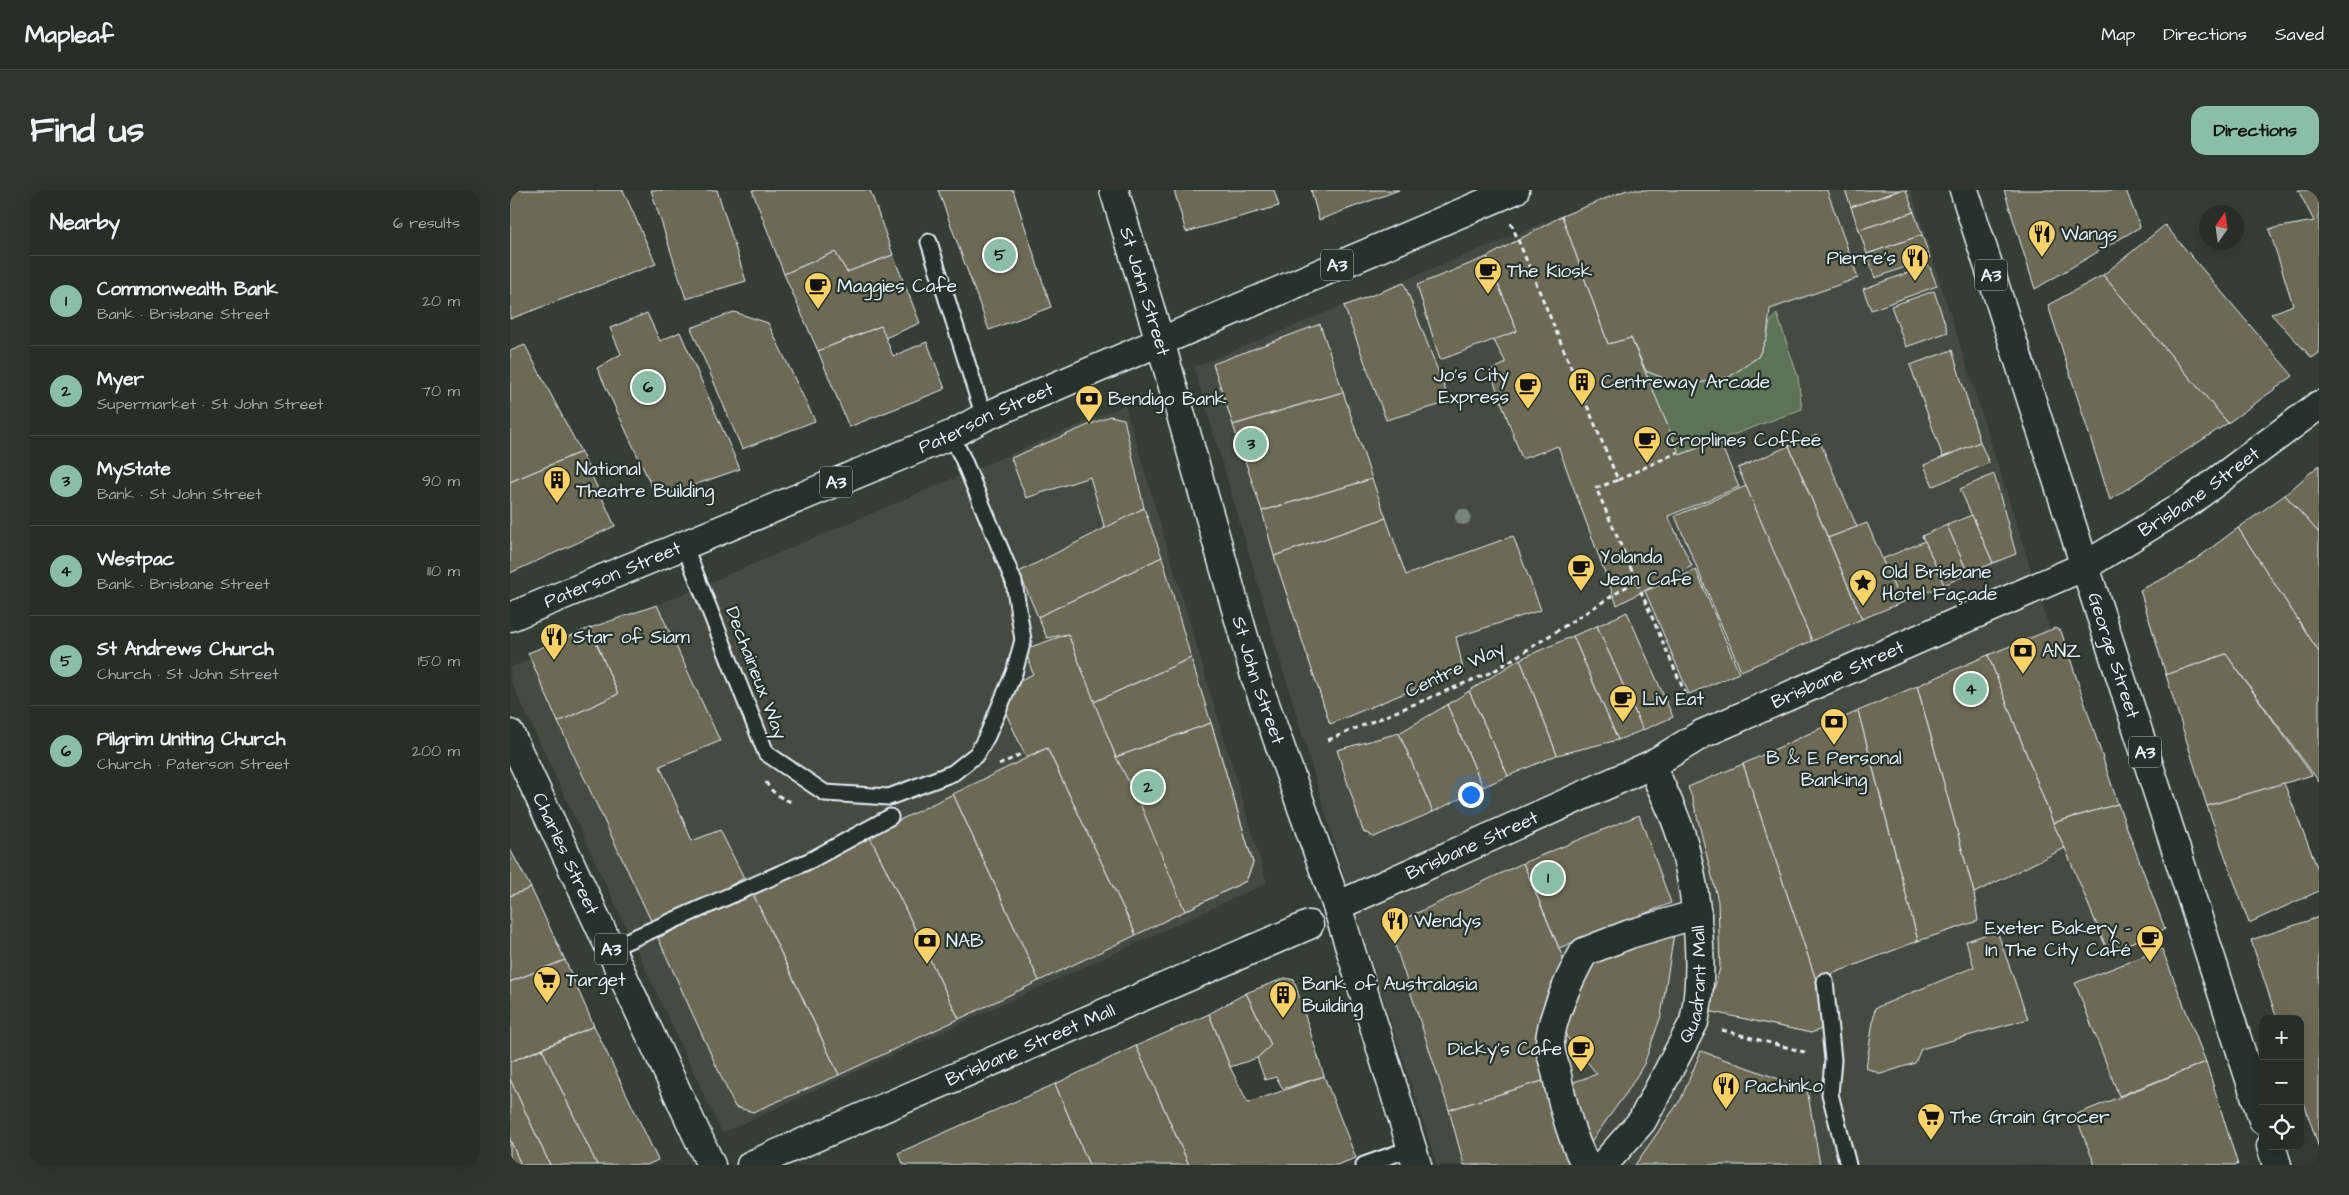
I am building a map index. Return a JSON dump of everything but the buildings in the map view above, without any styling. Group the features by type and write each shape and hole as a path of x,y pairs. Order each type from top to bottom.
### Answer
{"main road":[{"name":"St John Street","path":"1114,190 1160,341 1255,676 1337,906 1415,1156"},
{"name":"George Street","path":"1964,190 2259,1108"},
{"name":"Paterson Street","path":"510,618 951,435 984,417 1508,193"},
{"name":"Brisbane Street","path":"1337,906 1653,764 1702,734 2085,566 2189,502 2319,405"},
{"name":"Charles Street","path":"510,734 711,1165"},
{"name":"Quadrant Mall","path":"1603,1165 1642,1121 1694,1022 1698,1004 1696,914 1685,850 1659,782"},
{"path":"1586,1165 1579,1152 1562,1099 1550,1044 1554,1021 1574,971 1584,952 1630,934 1696,914"},
{"name":"Brisbane Street Mall","path":"751,1165 1309,925"},
{"path":"2272,1150 2277,1165"}],"lane":[{"path":"929,242 984,417"},
{"name":"Dechaineux Way","path":"684,545 766,753 825,793 889,797 953,773 977,754 987,736 1014,673 1023,640 1014,582 964,459 951,435"},
{"path":"611,948 811,860 890,817"},
{"path":"1825,981 1833,1060 1830,1094 1848,1165"},
{"path":"1364,1165 1415,1156"}],"path":[{"path":"1508,193 1618,480"},
{"path":"1678,452 1618,480 1596,488 1694,714"},
{"name":"Centre Way","path":"1328,740 1494,671 1637,580"},
{"path":"1694,1022 1833,1060"}],"shaded area":[{"path":"1623,190 1911,190 2050,630 2228,1165 1437,1165 1342,870 1194,367"},
{"path":"1125,405 1267,883 722,1133 510,679 510,668"}],"green space":[{"path":"1777,314 1798,377 1802,409 1680,455 1648,386 1646,371 1683,386 1729,377 1758,357 1767,337 1770,322"}],"place":[{"name":"St Andrews Church","path":"1000,255"},
{"name":"Wangs","path":"2042,258"},
{"name":"Pierre’s","path":"1915,282"},
{"name":"The Kiosk","path":"1488,295"},
{"name":"Maggies Cafe","path":"818,310"},
{"name":"Pilgrim Uniting Church","path":"648,387"},
{"name":"Centreway Arcade","path":"1582,406"},
{"name":"Jo's City Express","path":"1528,410"},
{"name":"Bendigo Bank","path":"1089,423"},
{"name":"MyState","path":"1251,444"},
{"name":"Croplines Coffee","path":"1647,464"},
{"name":"National Theatre Building","path":"557,504"},
{"name":"Yolanda Jean Cafe","path":"1581,592"},
{"name":"Old Brisbane Hotel Façade","path":"1863,607"},
{"name":"Star of Siam","path":"554,661"},
{"name":"ANZ","path":"2023,675"},
{"name":"Westpac","path":"1971,689"},
{"name":"Liv Eat","path":"1623,723"},
{"name":"B & E Personal Banking","path":"1834,746"},
{"name":"Myer","path":"1148,787"},
{"name":"Commonwealth Bank","path":"1548,878"},
{"name":"Wendys","path":"1395,945"},
{"name":"Exeter Bakery - In The City Café","path":"2150,963"},
{"name":"NAB","path":"927,965"},
{"name":"Target","path":"547,1004"},
{"name":"Bank of Australasia Building","path":"1283,1019"},
{"name":"Dicky's Cafe","path":"1581,1073"},
{"name":"Pachinko","path":"1726,1110"},
{"name":"The Grain Grocer","path":"1931,1141"}]}
